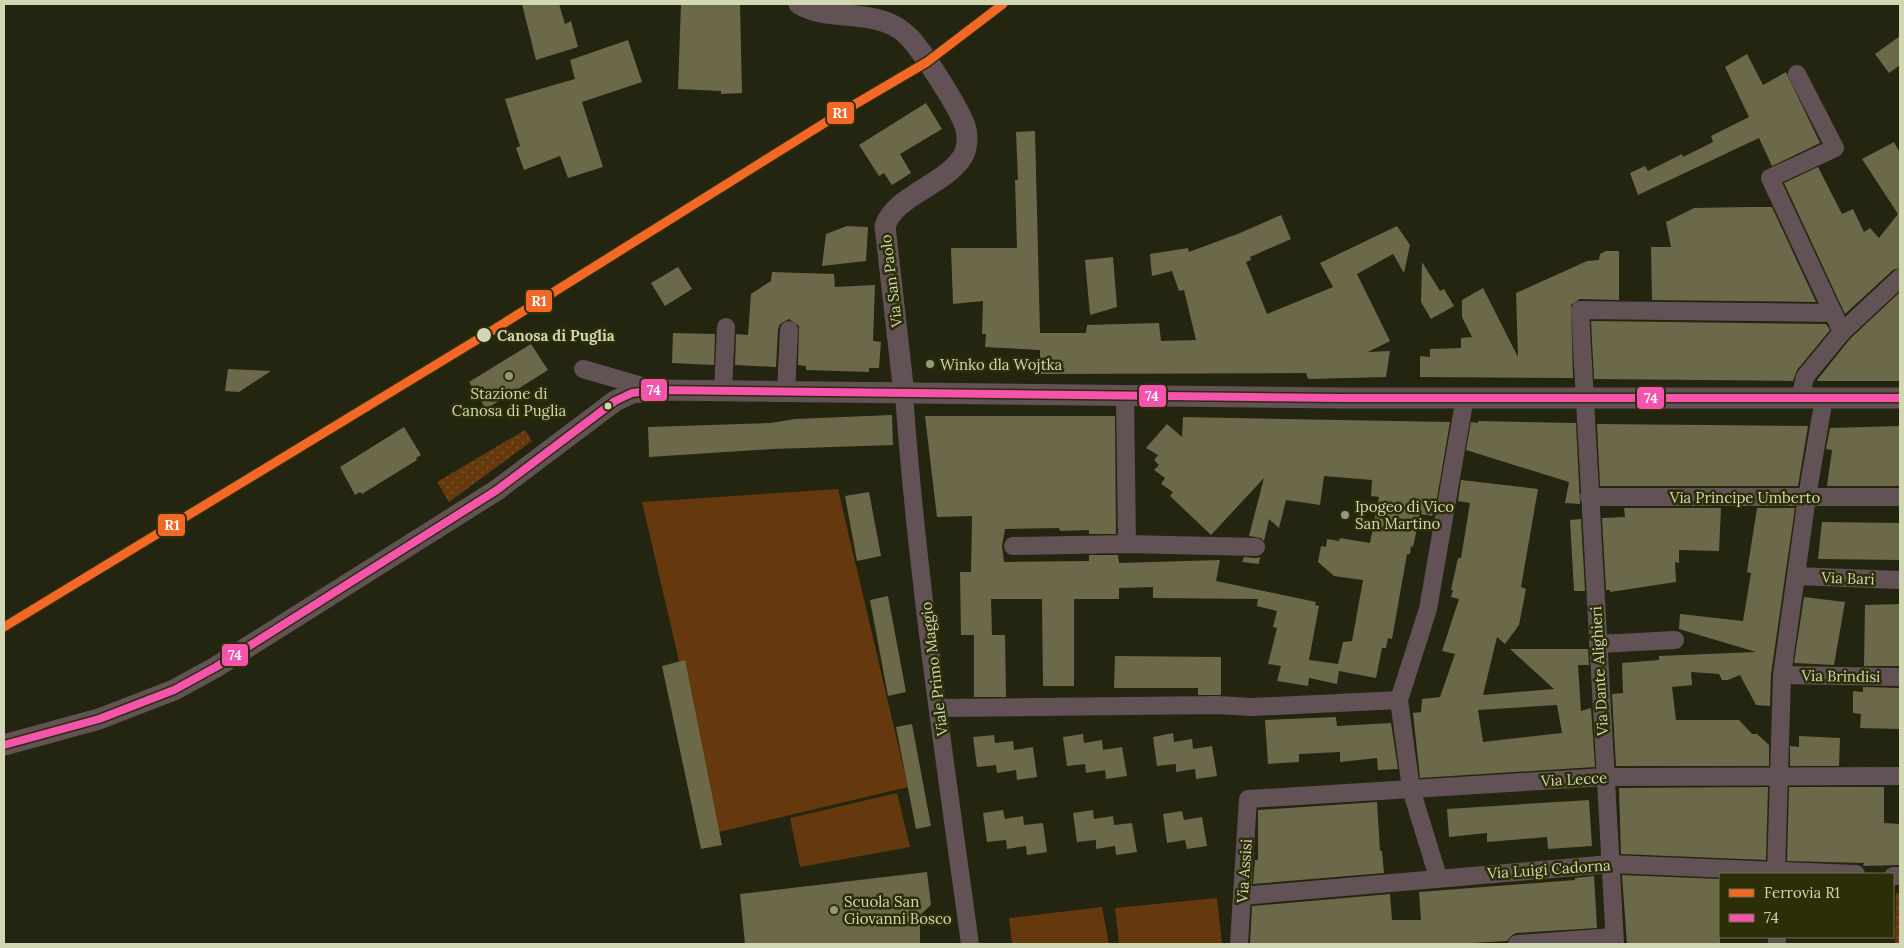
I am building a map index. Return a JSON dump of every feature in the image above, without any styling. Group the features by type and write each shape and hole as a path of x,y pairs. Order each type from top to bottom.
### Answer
{"street":[{"name":"Via San Paolo","path":"799,4 823,12 879,19 902,31 915,44 957,110 966,130 966,144 960,160 894,211 885,226 904,394"},
{"path":"1798,74 1835,148 1770,178 1842,332"},
{"path":"1800,399 1805,377 1842,332 1900,278"},
{"name":"Via Dante Alighieri","path":"1615,941 1580,310 1833,313"},
{"path":"723,391 726,327"},
{"path":"786,392 789,330"},
{"path":"583,369 657,390"},
{"path":"4,745 99,719 174,690 216,668 497,490 615,401 632,393 657,390 1342,398 1900,398"},
{"name":"Viale Primo Maggio","path":"904,394 909,458 938,708 970,944"},
{"path":"1125,395 1128,544"},
{"path":"1438,877 1411,789 1399,700 1428,609 1465,397"},
{"path":"1776,872 1782,675 1807,497 1824,398"},
{"name":"Via Principe Umberto","path":"1589,497 1900,497"},
{"path":"1013,546 1128,544 1256,547"},
{"name":"Via Bari","path":"1796,576 1900,580"},
{"path":"1598,644 1675,640"},
{"name":"Via Brindisi","path":"1782,675 1900,677"},
{"path":"938,708 1217,705 1252,707 1399,700"},
{"name":"Via Lecce","path":"1248,799 1605,777 1900,776"},
{"name":"Via Assisi","path":"1239,944 1248,799"},
{"name":"Via Luigi Cadorna","path":"1242,896 1438,877 1610,864 1816,873"},
{"path":"1517,944 1615,941"}],"shaded area":[{"path":"525,430 532,441 449,502 437,482"},
{"path":"838,489 908,787 719,832 642,502"},
{"path":"897,793 910,847 800,867 790,818"},
{"path":"1896,893 1900,893 1900,944 1895,944"},
{"path":"1217,898 1222,944 1119,944 1115,908"},
{"path":"1102,907 1109,944 1012,944 1009,918"}],"building":[{"path":"522,4 559,4 565,24 571,21 578,47 536,60"},
{"path":"681,4 740,4 742,93 721,94 721,91 678,89"},
{"path":"1900,36 1900,65 1889,73 1875,54"},
{"path":"628,40 642,82 582,102 603,167 568,178 560,156 524,170 516,148 520,146 505,99 575,79 570,60"},
{"path":"1747,54 1763,85 1786,72 1820,143 1772,166 1759,138 1638,195 1630,173 1645,166 1648,171 1682,154 1683,157 1713,142 1711,136 1749,117 1725,67"},
{"path":"926,103 942,129 900,154 911,173 892,185 884,173 879,176 859,145"},
{"path":"1035,131 1040,333 1086,333 1087,325 1159,323 1161,341 1196,340 1184,290 1179,291 1172,271 1152,276 1150,254 1188,248 1189,252 1281,215 1291,239 1250,257 1251,260 1246,262 1267,314 1333,287 1320,263 1397,226 1410,245 1404,273 1393,254 1357,274 1390,341 1368,352 1390,351 1386,377 1308,379 1306,373 1040,374 1040,350 985,347 986,334 982,334 983,301 953,304 951,248 1017,248 1015,180 1018,180 1016,132"},
{"path":"1894,142 1900,153 1900,268 1893,270 1845,314 1784,183 1818,167 1842,214 1853,209 1864,232 1870,228 1879,238 1898,214 1862,159"},
{"path":"1772,207 1816,302 1652,300 1651,247 1671,247 1666,222 1694,208"},
{"path":"847,226 868,227 866,261 822,266 826,234"},
{"path":"1606,251 1619,251 1619,300 1580,299 1571,305 1573,378 1420,377 1420,356 1430,357 1430,349 1461,348 1461,338 1472,337 1462,317 1462,300 1483,288 1518,357 1516,293 1587,261 1599,260 1600,254"},
{"path":"1113,257 1117,307 1090,315 1085,260"},
{"path":"1422,262 1440,291 1444,289 1454,306 1431,319 1421,302"},
{"path":"678,267 692,289 665,306 651,283"},
{"path":"772,272 834,274 835,287 875,285 873,341 881,342 879,368 869,368 869,372 806,370 806,366 798,365 799,326 789,319 780,324 778,329 776,367 735,365 736,334 748,335 751,294 771,281"},
{"path":"1900,292 1900,381 1818,381 1850,339"},
{"path":"1591,321 1826,324 1830,330 1797,370 1793,381 1594,379"},
{"path":"673,333 715,334 714,365 672,363"},
{"name":"Stazione di Canosa di Puglia","path":"531,344 548,370 486,409 469,382"},
{"path":"228,369 271,371 239,392 225,391"},
{"path":"892,415 893,445 772,449 649,457 648,427 771,423 795,419"},
{"path":"925,416 1115,416 1116,534 1089,534 1089,530 1060,531 1059,528 1005,529 1002,546 1004,562 1089,561 1089,555 1118,555 1119,563 1220,560 1216,581 1316,602 1315,605 1319,606 1309,660 1338,664 1343,642 1352,641 1363,580 1334,576 1318,562 1321,546 1326,547 1327,539 1339,541 1340,538 1370,543 1379,497 1371,496 1372,480 1324,476 1320,505 1286,500 1279,528 1269,519 1264,541 1261,538 1249,536 1264,478 1211,535 1170,496 1173,492 1161,484 1165,478 1154,470 1159,465 1154,460 1158,455 1146,448 1167,424 1182,437 1183,417 1450,422 1435,510 1432,516 1420,514 1413,547 1411,546 1410,554 1407,554 1392,639 1388,638 1386,648 1382,648 1376,678 1339,671 1337,684 1309,678 1308,686 1277,681 1281,666 1268,664 1277,628 1273,627 1277,611 1257,606 1258,599 1153,598 1153,587 1119,588 1119,599 1074,599 1074,686 1043,686 1042,599 991,599 992,635 1005,635 1006,697 974,697 974,635 961,635 960,572 971,572 972,516 937,517"},
{"path":"1478,421 1576,423 1580,504 1565,503 1569,482 1466,450 1471,422 1478,423"},
{"path":"1597,424 1808,426 1798,486 1600,486"},
{"path":"1900,426 1900,486 1827,486 1832,450 1826,449 1830,428"},
{"path":"404,427 421,455 416,458 417,460 362,494 360,492 355,495 340,467"},
{"path":"1461,480 1538,489 1521,587 1526,589 1519,625 1505,644 1497,637 1483,695 1554,689 1510,649 1588,649 1589,665 1578,665 1581,711 1591,708 1595,767 1420,778 1413,713 1421,712 1422,699 1440,697 1455,654 1442,651 1459,599 1451,597 1453,590 1451,590 1458,558 1461,558 1470,503 1458,501","holes":["1557,705 1562,733 1483,742 1478,710"]},
{"path":"869,492 881,556 857,561 845,496"},
{"path":"1624,508 1721,508 1719,551 1679,550 1679,563 1675,562 1676,582 1610,592 1610,590 1606,590 1602,518 1625,517"},
{"path":"1757,508 1795,508 1771,674 1770,706 1756,705 1740,675 1728,680 1722,680 1719,674 1691,672 1692,685 1672,687 1676,720 1739,720 1752,734 1757,734 1769,745 1769,766 1616,766 1612,694 1623,693 1622,663 1659,660 1659,656 1756,652 1679,629 1680,614 1743,621 1751,573 1747,572"},
{"path":"1581,519 1585,591 1574,591 1570,520"},
{"path":"1822,522 1900,523 1900,560 1818,559"},
{"path":"1244,557 1260,557 1259,564 1242,562"},
{"path":"888,596 906,692 888,696 870,600"},
{"path":"1804,597 1845,602 1834,665 1794,663"},
{"path":"1900,604 1900,666 1864,666 1865,605"},
{"path":"1115,656 1221,657 1221,695 1198,695 1198,688 1114,688"},
{"path":"685,660 722,845 701,849 662,666"},
{"path":"1863,687 1900,688 1900,729 1860,728 1861,714 1853,713 1853,691 1863,692"},
{"path":"1336,717 1337,726 1391,723 1398,769 1378,770 1377,758 1340,762 1340,752 1299,754 1299,762 1268,764 1265,720"},
{"path":"912,724 931,826 916,829 896,727"},
{"path":"1173,733 1174,742 1192,739 1193,749 1212,746 1217,776 1196,779 1195,769 1176,772 1176,764 1157,766 1153,737"},
{"path":"1083,734 1084,743 1102,740 1103,750 1122,747 1127,776 1106,779 1105,770 1086,773 1085,764 1067,766 1063,737"},
{"path":"994,735 995,743 1013,741 1014,750 1033,747 1037,777 1017,780 1016,770 997,773 996,765 977,767 973,737"},
{"path":"1799,736 1840,738 1839,766 1790,766 1790,746 1799,747"},
{"path":"1768,787 1766,860 1621,854 1619,788"},
{"path":"1789,787 1884,787 1884,823 1900,824 1900,865 1863,866 1864,863 1787,861"},
{"path":"1589,800 1592,846 1548,849 1547,837 1487,842 1487,833 1449,837 1447,809"},
{"path":"1377,802 1380,851 1382,851 1384,873 1253,884 1255,860 1258,860 1258,810"},
{"path":"1003,810 1005,819 1023,816 1024,825 1043,823 1047,852 1027,855 1026,846 1007,849 1006,840 987,842 983,813"},
{"path":"1093,810 1094,819 1113,816 1114,825 1132,823 1137,852 1116,855 1115,846 1096,849 1096,840 1077,842 1073,813"},
{"path":"1182,811 1184,820 1202,817 1207,846 1187,849 1185,840 1167,843 1163,814"},
{"name":"Scuola San Giovanni Bosco","path":"927,872 931,905 920,915 920,944 745,944 740,894"},
{"path":"1622,875 1719,879 1720,944 1627,944"},
{"path":"1594,876 1597,928 1516,933 1507,941 1454,944 1250,944 1252,906 1390,894 1392,920 1421,920 1419,892 1575,880 1575,878"}],"rail line":[{"name":"R1","path":"4,627 493,330 847,109 927,62 1003,4"}],"transit line":[{"name":"74","path":"4,745 99,719 174,690 216,667 497,490 615,401 632,393 657,390 1342,398 1900,398"}],"place":[{"name":"Canosa di Puglia","path":"484,335"},
{"name":"Winko dla Wojtka","path":"930,364"},
{"name":"Stazione di Canosa di Puglia","path":"509,376"},
{"name":"Ipogeo di Vico San Martino","path":"1345,515"},
{"name":"Scuola San Giovanni Bosco","path":"834,910"}]}
